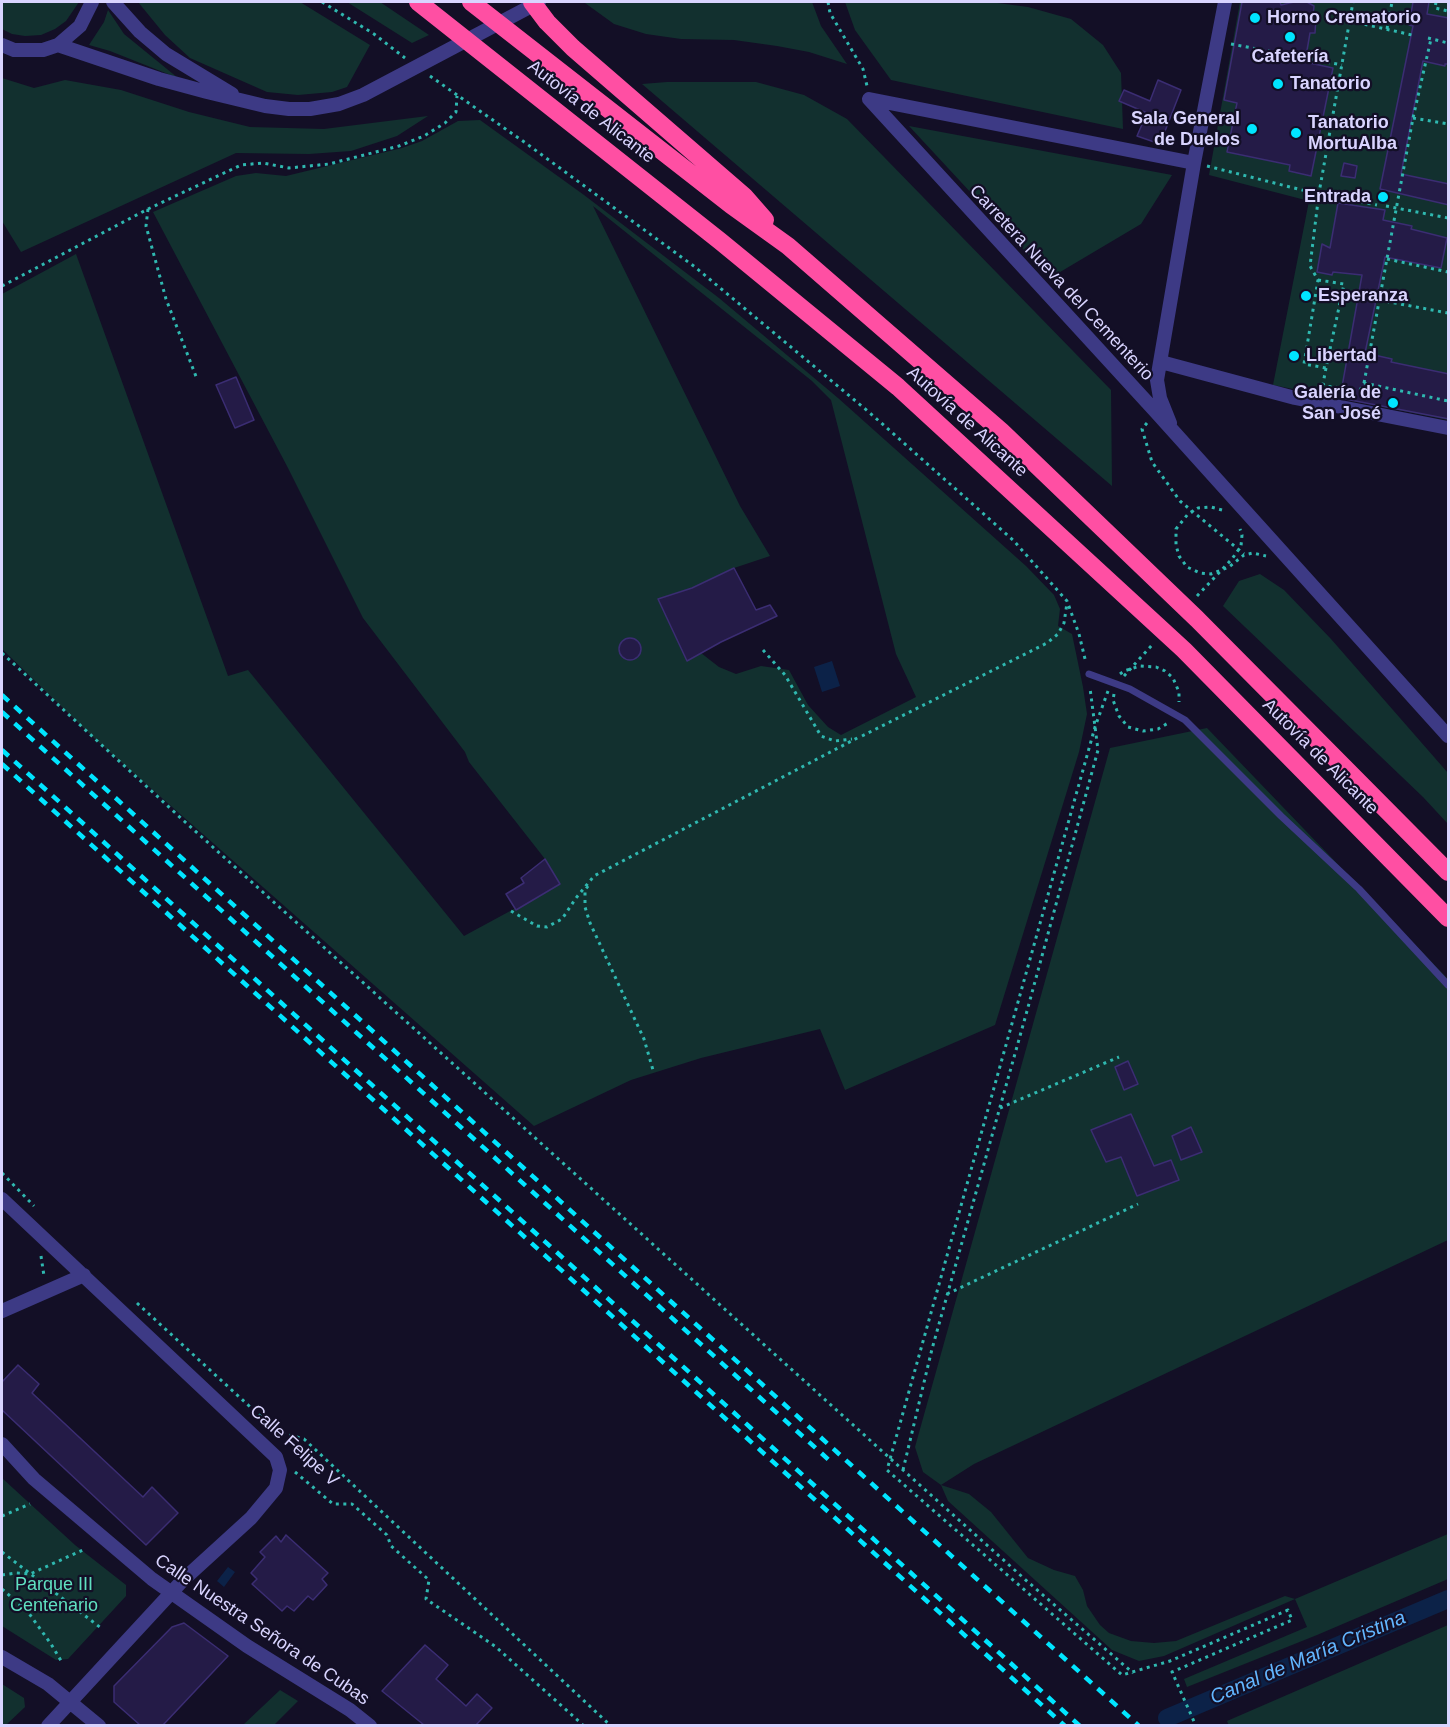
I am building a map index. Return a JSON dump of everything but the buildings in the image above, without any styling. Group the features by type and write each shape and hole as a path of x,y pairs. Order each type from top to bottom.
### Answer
{"highway":[{"name":"Autovía de Alicante","path":"418,2 720,241 898,387 1184,650 1449,918"},
{"name":"Autovía de Alicante","path":"471,2 648,137 731,205 788,246 1001,431 1197,619 1449,872"},
{"path":"532,2 547,22 573,48 744,196 788,246"}],"street":[{"path":"6,48 43,50 58,45 81,26 92,2"},
{"path":"113,2 140,32 166,54 241,100"},
{"path":"58,45 159,79 241,100 265,106 310,109 339,104 363,95 539,2"},
{"path":"1172,431 1170,420 1160,398 1157,380 1194,163 1225,2"},
{"path":"869,99 1194,163"},
{"name":"Carretera Nueva del Cementerio","path":"869,99 1449,736"},
{"path":"1161,362 1295,398 1449,428"},
{"name":"Calle Felipe V","path":"2,1199 276,1457"},
{"path":"2,1311 84,1275"},
{"name":"Calle Nuestra Señora de Cubas","path":"2,1444 34,1479 89,1528 152,1579 247,1646 350,1710 370,1725"},
{"path":"48,1725 171,1592 251,1518 276,1488 280,1470 276,1457"},
{"path":"2,1657 48,1684 99,1725"}],"lane":[{"path":"1089,674 1130,689 1185,720 1281,816 1359,889 1449,985"}],"path":[{"path":"322,2 374,34 411,62"},
{"path":"828,2 830,13 863,69 869,99"},
{"path":"1326,368 1304,364 1318,280 1310,266 1319,193 1353,2"},
{"path":"1387,29 1392,2"},
{"path":"1436,2 1435,8 1449,11"},
{"path":"1350,21 1412,35"},
{"path":"1360,390 1364,383 1429,39 1449,43"},
{"path":"1216,42 1342,66"},
{"path":"429,75 695,267 870,413 1013,540 1067,601 1079,634 1089,674 1098,750 947,1294 903,1470"},
{"path":"2,286 148,209 241,165 263,163 300,168 329,164 399,146 424,136 445,123 456,112 457,96"},
{"path":"1413,118 1449,124"},
{"path":"1194,163 1377,205"},
{"path":"1386,206 1449,218"},
{"path":"148,209 146,226 166,299 197,379"},
{"path":"1387,259 1449,272"},
{"path":"1318,280 1344,284 1323,384 1341,388"},
{"path":"1379,300 1449,313"},
{"path":"1364,383 1449,401"},
{"path":"1156,412 1142,429 1152,462 1180,501 1244,555 1229,567 1211,573 1200,573 1187,567 1179,556 1176,529 1188,514 1198,508 1211,507 1230,514"},
{"path":"1232,559 1241,546 1242,535 1238,523"},
{"path":"511,911 537,926 547,927 562,919 594,876 861,736 1047,643 1058,634 1064,623 1067,601"},
{"path":"763,650 785,675 821,736 835,741 847,741 861,736"},
{"path":"2,653 903,1470 1133,1672"},
{"path":"1095,728 887,1470 1122,1675 1170,1661 1288,1610 1292,1620 1172,1672 1196,1725"},
{"path":"594,876 585,890 585,907 590,923 644,1039 653,1070"},
{"path":"1000,1108 1119,1057"},
{"path":"2,1173 34,1206"},
{"path":"947,1294 1138,1204"},
{"path":"44,1276 40,1257 43,1249 49,1243"},
{"path":"136,1301 272,1427 285,1434 304,1439 611,1725"},
{"name":"Calle Felipe V","path":"276,1457 333,1504 352,1504 387,1535 391,1546 429,1580 426,1599 496,1647 584,1725"},
{"path":"2,1516 30,1504"},
{"path":"2,1575 30,1574 85,1549"},
{"path":"2,1552 101,1628"},
{"path":"2,1589 28,1612 63,1664"}],"green space":[{"path":"2,2 79,2 66,21 55,29 41,35 25,36 12,34 2,29"},
{"path":"138,2 300,2 370,45 347,87 332,92 298,95 267,92 190,58 165,35"},
{"path":"347,2 380,2 429,35 412,43"},
{"path":"812,2 821,26 847,64 809,52 777,46 734,40 681,39 646,34 614,24 585,3"},
{"path":"845,2 990,2 1028,7 1071,19 1103,45 1121,73 1123,129 891,80 855,30"},
{"path":"1240,2 1448,2 1448,420 1273,385 1309,201 1209,175"},
{"path":"108,10 124,34 178,78 89,45 104,22"},
{"path":"2,78 34,88 65,80 121,90 189,112 250,127 324,129 428,116 397,136 351,151 309,154 236,153 21,252 2,221"},
{"path":"756,82 804,95 847,119 1111,390 1112,486 642,84"},
{"path":"480,120 584,195 719,298 838,398 1026,566 1054,595 1060,609 1058,626 1072,634 1087,714 1079,752 995,1025 845,1090 820,1029 701,1058 631,1080 534,1126 95,739 2,649 2,294 76,254 228,676 248,670 464,936 560,884 545,859 469,762 465,752 363,618 288,468 153,212 236,176 256,173 286,176 402,148 422,141 458,121","holes":["593,206 812,381 831,400 896,654 916,697 841,735 828,727 808,705 789,670 761,666 736,674 719,667 701,653 687,661 658,599 692,588 734,568 770,556 740,506"]},
{"path":"909,126 1172,175 1141,224 1050,278"},
{"path":"1260,574 1284,590 1331,639 1448,773 1448,824 1423,797 1223,606 1239,581"},
{"path":"1207,728 1448,979 1448,1240 974,1464 941,1485 923,1472 915,1447 1110,748"},
{"name":"Parque III Centenario","path":"2,1478 75,1545 126,1585 126,1596 68,1659 56,1660 2,1626"},
{"path":"941,1485 969,1494 991,1512 1028,1558 1054,1570 1075,1576 1083,1590 1087,1606 1100,1625 1109,1633 1131,1641 1154,1643 1176,1641 1285,1596 1295,1599 1164,1656 1139,1661 1112,1650 948,1501"},
{"path":"1448,1534 1448,1579 1187,1687 1184,1679 1307,1627 1295,1599"},
{"path":"1448,1625 1448,1725 1229,1726 1227,1721"},
{"path":"2,1684 24,1698 25,1707 6,1725 2,1725"},
{"path":"280,1690 298,1701 274,1725 243,1725"}],"water":[{"path":"832,661 840,686 822,692 814,667"},
{"path":"228,1567 235,1572 224,1587 217,1581"}],"waterway":[{"name":"Canal de María Cristina","path":"1167,1718 1448,1599"}],"railway":[{"path":"2,695 1139,1726"},
{"path":"2,712 830,1461"},
{"path":"2,750 1080,1726"},
{"path":"2,764 1065,1726"}],"place":[{"name":"Horno Crematorio","path":"1255,18"},
{"name":"Cafetería","path":"1290,37"},
{"name":"Tanatorio","path":"1278,84"},
{"name":"Sala General de Duelos","path":"1252,129"},
{"name":"Tanatorio MortuAlba","path":"1296,133"},
{"name":"Entrada","path":"1383,197"},
{"name":"Esperanza","path":"1306,296"},
{"name":"Libertad","path":"1294,356"},
{"name":"Galería de San José","path":"1393,403"}]}
